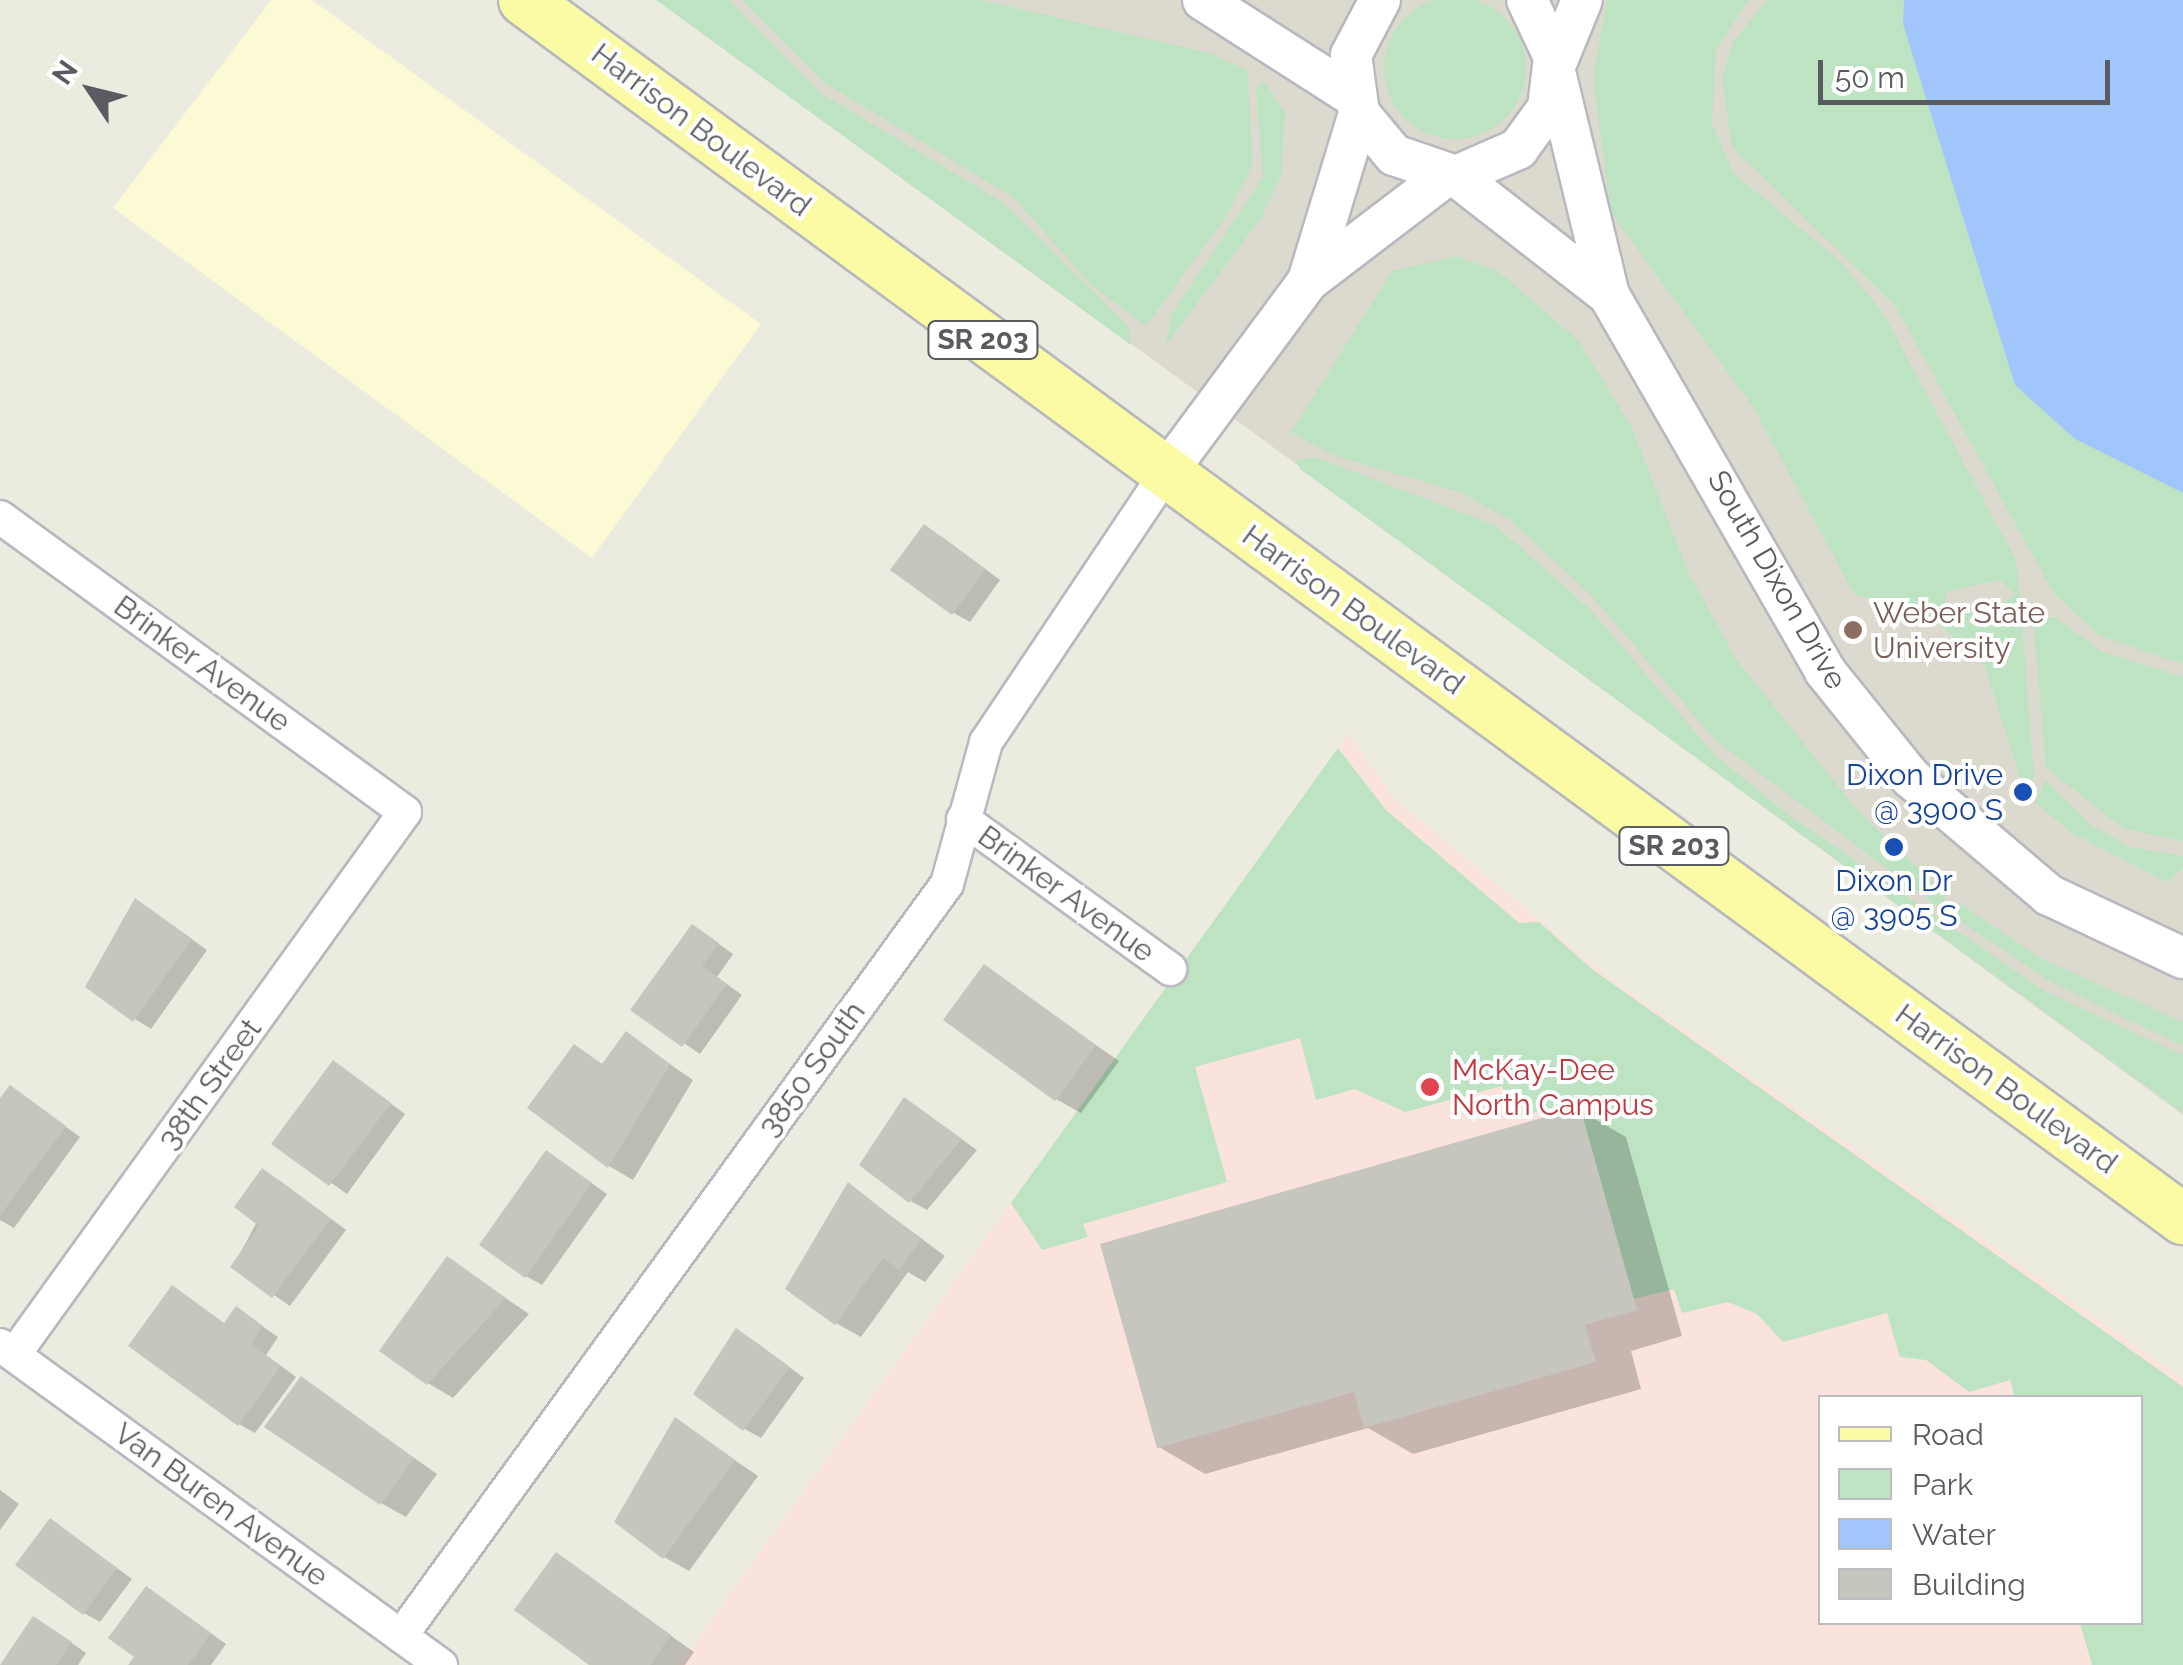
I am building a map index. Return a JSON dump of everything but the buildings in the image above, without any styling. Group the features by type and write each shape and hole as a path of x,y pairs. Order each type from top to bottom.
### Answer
{"main road":[{"name":"Harrison Boulevard","path":"524,0 2183,1219"}],"street":[{"name":"South Dixon Drive","path":"1203,0 1356,104 1394,155 1451,176 1610,296"},
{"path":"1308,281 1356,104 1351,55 1380,0"},
{"name":"South Dixon Drive","path":"1527,0 1555,69 1610,296 1825,671 1878,740 1955,823 2049,894 2183,958"},
{"path":"1166,473 1308,281 1451,176 1530,138 1582,0"},
{"name":"3850 South","path":"401,1636 947,884 986,742 1166,473"},
{"name":"Brinker Avenue","path":"0,516 405,812"},
{"name":"38th Street","path":"7,1350 405,812"},
{"name":"Brinker Avenue","path":"963,819 1170,968"},
{"name":"Van Buren Avenue","path":"7,1350 441,1665"}],"shaded area":[{"path":"271,0 312,0 761,324 592,558 113,208"},
{"name":"Weber State University","path":"658,0 2183,0 2183,1115 1310,474"},
{"name":"McKay-Dee North Campus","path":"1348,734 1393,797 1600,971 2183,1379 2183,1665 679,1665"}],"green space":[{"path":"1441,-1 1469,-1 1494,9 1514,29 1524,54 1524,82 1514,107 1494,127 1469,137 1441,137 1416,127 1396,107 1386,82 1386,54 1396,29 1416,9"},
{"path":"656,0 729,0 821,93 1004,203 1128,326 1131,345"},
{"path":"742,0 982,0 1209,53 1247,70 1253,164 1226,217 1146,326 1090,284 1014,198 825,83"},
{"path":"1607,0 1748,0 1716,50 1712,123 1733,173 1839,260 1882,311 2016,560 2021,611 1983,615 2015,595 2000,580 1948,591 1945,600 1952,611 1972,611 1975,627 2022,620 2034,777 2023,788 1985,667 1940,625 1854,594 1753,407 1611,213 1593,79"},
{"path":"1767,0 1904,0 2015,385 2075,439 2183,493 2183,664 2100,636 2054,594 1896,307 1732,147 1722,78 1733,42"},
{"path":"1264,81 1285,113 1281,176 1261,218 1166,345 1171,315 1263,177 1256,89"},
{"path":"1456,256 1498,271 1579,341 1631,426 1689,574 1736,659 1858,811 1946,895 1941,909 1715,740 1591,595 1511,521 1462,493 1332,455 1291,432 1392,271"},
{"path":"1315,457 1495,525 1592,611 1716,756 1786,813 2046,992 2183,1055 2183,1113 1300,469 1296,460"},
{"path":"2055,617 2101,651 2183,677 2183,841 2124,829 2046,768 2033,619"},
{"path":"1338,748 1386,810 1519,923 1539,922 1592,969 2183,1387 2183,1665 2092,1665 2081,1625 2143,1625 2143,1395 2014,1395 2010,1380 1969,1392 1926,1360 1900,1357 1887,1313 1783,1342 1757,1314 1728,1302 1682,1313 1674,1289 1633,1299 1578,1101 1512,1118 1502,1086 1405,1112 1355,1089 1316,1100 1300,1038 1195,1067 1227,1182 1083,1224 1088,1237 1042,1250 1011,1203"},
{"path":"2045,780 2090,824 2130,847 2183,856 2183,869 2166,882 2070,832 2035,802"},
{"path":"1959,903 2042,959 2183,1022 2183,1046 2051,982 1948,913"}],"water":[{"path":"1904,0 2183,0 2183,493 2075,439 2015,385 1903,24"}],"place":[{"name":"Weber State University","path":"1853,630"},
{"name":"Dixon Drive @ 3900 S","path":"2023,792"},
{"name":"Dixon Dr @ 3905 S","path":"1894,847"},
{"name":"McKay-Dee North Campus","path":"1430,1087"}]}
